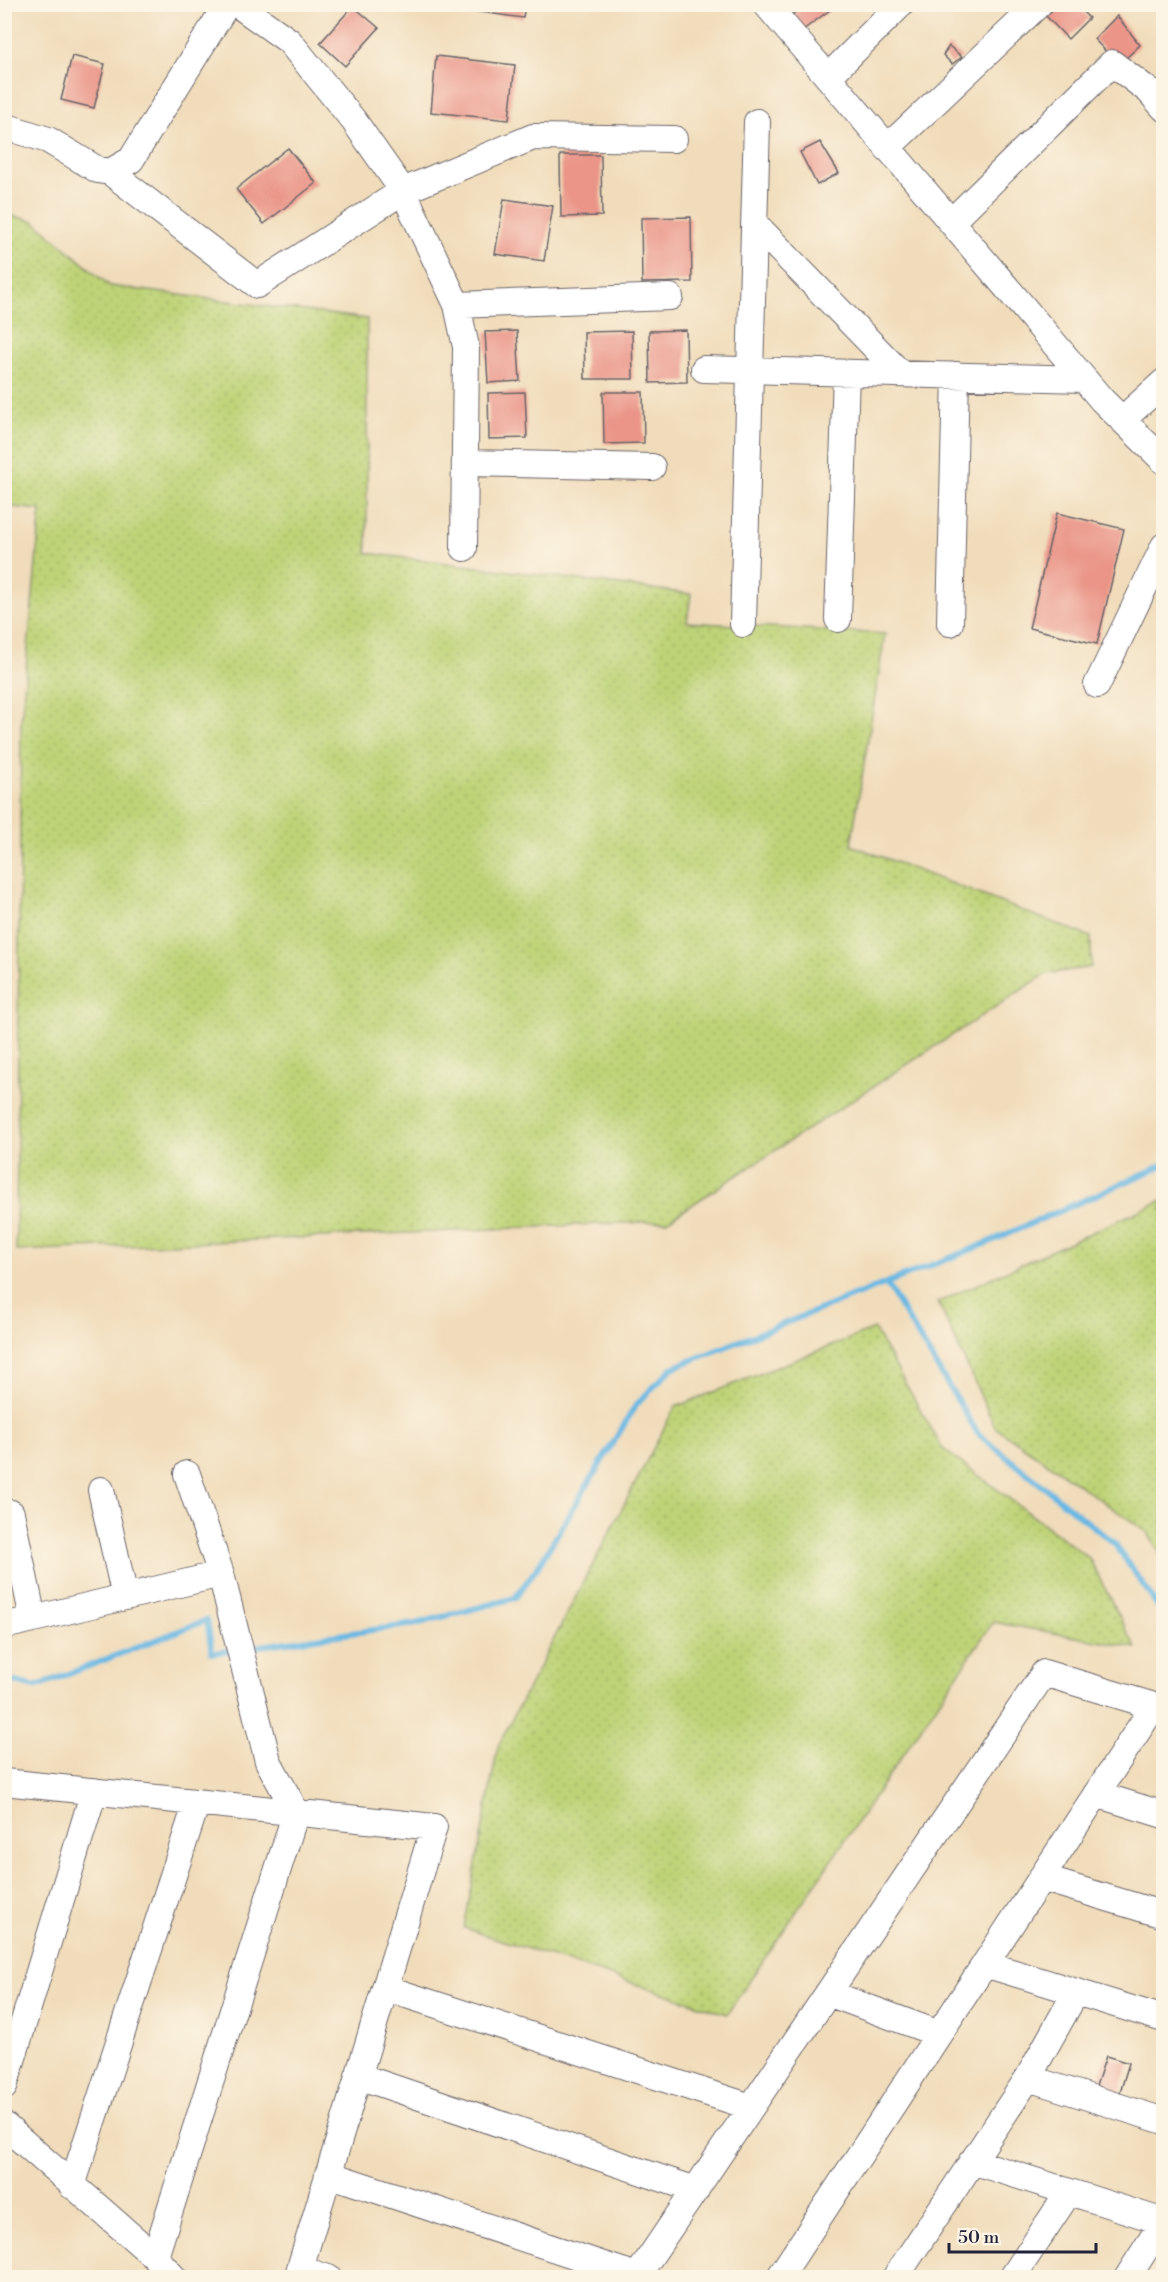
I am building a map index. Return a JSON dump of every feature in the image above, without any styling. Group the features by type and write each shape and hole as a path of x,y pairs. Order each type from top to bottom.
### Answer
{"street":[{"path":"110,172 131,160 227,4"},
{"path":"237,4 289,41 354,121 403,191 417,216 457,305 466,347 464,548"},
{"path":"766,4 1084,379 1164,461"},
{"path":"828,78 901,4"},
{"path":"887,148 1039,4"},
{"path":"951,222 1112,63 1149,91 1164,108"},
{"path":"743,624 757,122"},
{"path":"4,126 48,140 98,170 110,172 257,285 403,191 533,137 674,139"},
{"path":"754,223 901,374"},
{"path":"457,305 670,297"},
{"path":"704,369 1084,379"},
{"path":"837,619 846,373"},
{"path":"950,623 956,375"},
{"path":"1122,420 1164,382"},
{"path":"465,463 652,466"},
{"path":"1097,685 1164,546"},
{"path":"155,2257 296,1812 268,1761 220,1574 187,1474"},
{"path":"101,1490 125,1597"},
{"path":"11,1513 33,1619"},
{"path":"4,1626 220,1574"},
{"path":"328,2174 637,2277 1044,1673 1159,1708 1096,1794 779,2277"},
{"path":"4,1782 434,1827 298,2273 328,2277"},
{"path":"4,2087 94,1791"},
{"path":"1096,1794 1164,1815"},
{"path":"72,2186 197,1802"},
{"path":"1041,1878 1164,1915"},
{"path":"985,1964 1164,2019"},
{"path":"385,1988 751,2108"},
{"path":"895,2277 1028,2078 1076,1992"},
{"path":"828,1993 939,2034"},
{"path":"358,2076 696,2190"},
{"path":"1028,2078 1164,2121"},
{"path":"4,2125 155,2257 174,2277"},
{"path":"972,2161 1163,2222 1127,2277"},
{"path":"1012,2277 1069,2192"}],"green space":[{"path":"5,214 34,221 110,286 367,319 367,553 691,594 687,622 885,634 851,845 1091,937 1091,967 1046,974 667,1221 16,1251 21,722 41,510 5,506"},
{"path":"1163,1200 1163,1558 1147,1532 995,1427 938,1302"},
{"path":"874,1329 943,1449 1089,1558 1136,1648 993,1622 727,2014 464,1928 498,1746 675,1407"}],"building":[{"path":"460,4 525,4 523,18 459,9"},
{"path":"806,4 838,4 803,30 792,15"},
{"path":"1058,4 1075,4 1089,18 1068,39 1046,16"},
{"path":"353,6 379,28 345,66 320,43"},
{"path":"1117,16 1140,45 1119,65 1094,39"},
{"path":"949,46 962,57 952,64 943,55"},
{"path":"72,56 105,64 94,108 61,100"},
{"path":"436,56 515,65 509,120 431,112"},
{"path":"820,142 839,173 817,185 800,152"},
{"path":"288,148 316,183 264,224 236,189"},
{"path":"560,155 601,155 602,216 561,217"},
{"path":"504,199 553,206 544,261 495,254"},
{"path":"691,217 692,282 642,283 641,218"},
{"path":"686,330 687,382 650,383 649,331"},
{"path":"517,331 520,381 488,383 485,332"},
{"path":"632,331 633,379 585,379 584,332"},
{"path":"525,392 527,438 489,439 488,393"},
{"path":"603,392 643,392 644,443 604,444"},
{"path":"1057,513 1124,529 1097,644 1029,628"},
{"path":"1106,2056 1129,2063 1119,2096 1095,2089"}],"waterway":[{"path":"246,1648 415,1624 515,1598 537,1568 636,1405 672,1368 980,1246 1164,1165"},
{"path":"886,1283 978,1434 1115,1544 1164,1615"},
{"path":"4,1679 35,1687 207,1620 212,1653 233,1650"}]}
